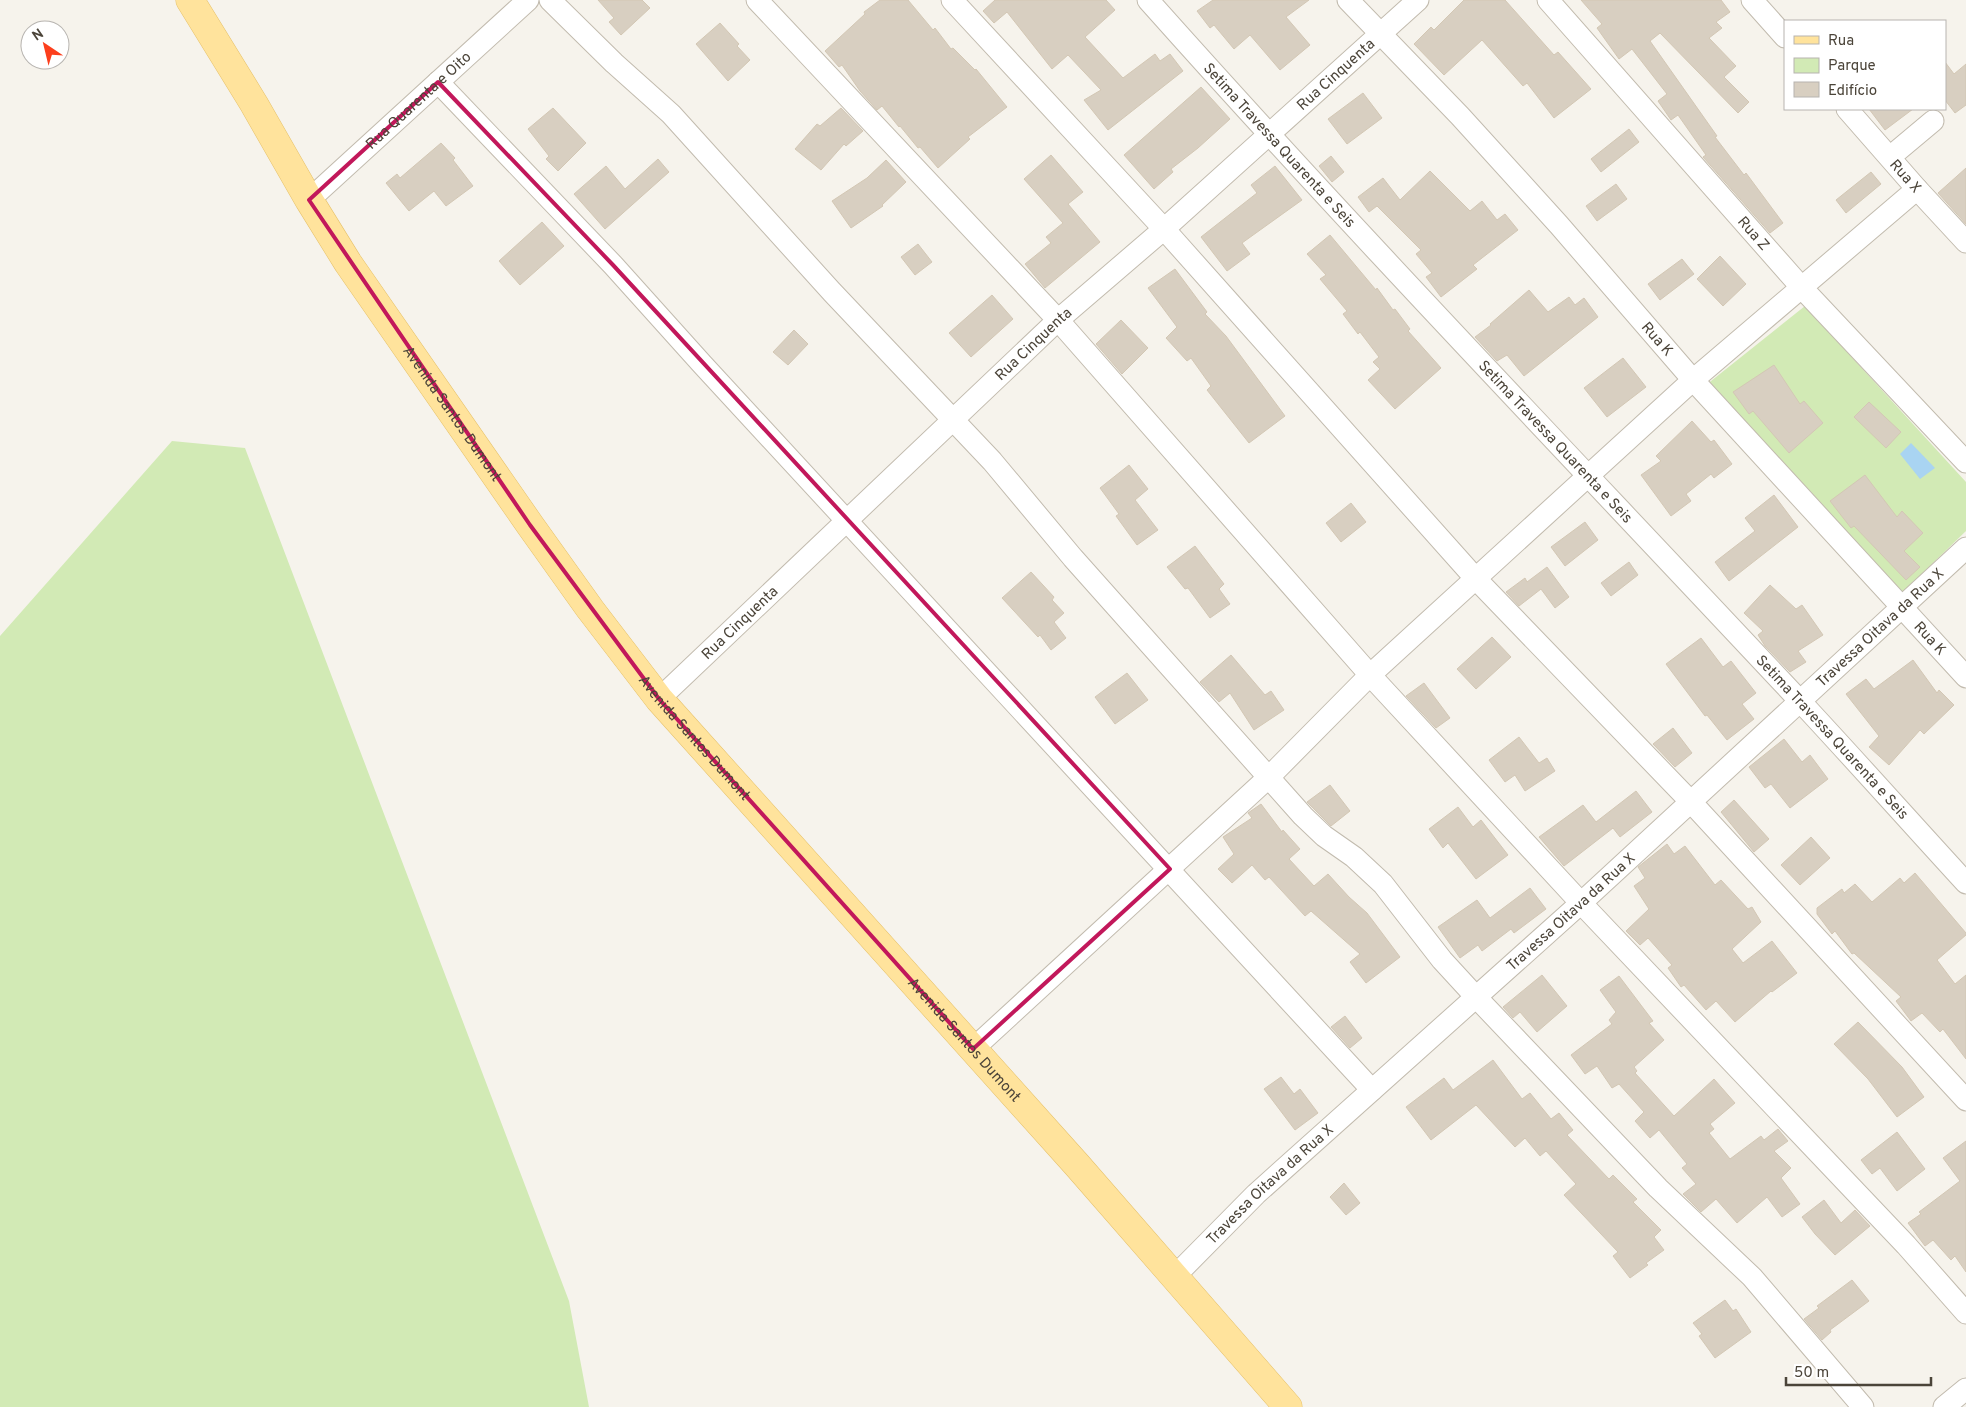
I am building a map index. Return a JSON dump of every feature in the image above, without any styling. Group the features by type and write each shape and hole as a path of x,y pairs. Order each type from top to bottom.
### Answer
{"main road":[{"name":"Avenida Santos Dumont","path":"190,0 348,263 530,525 590,609 659,699 1175,1276 1288,1407"}],"street":[{"name":"Rua Quarenta e Oito","path":"309,200 528,0"},
{"path":"550,0 614,63 671,114 832,292 992,461 1073,558 1303,816 1324,836 1354,857 1383,884 1442,960 1658,1188 1752,1278 1790,1319 1826,1365 1863,1407"},
{"path":"757,0 1058,320 1370,674 1581,903 1906,1245 1966,1313"},
{"path":"952,0 1164,229 1476,579 1691,802 1966,1100"},
{"name":"Setima Travessa Quarenta e Seis","path":"1148,0 1268,135 1800,701 1966,883"},
{"name":"Rua K","path":"1348,0 1460,116 1559,225 1693,380 1966,676"},
{"name":"Rua Cinquenta","path":"659,699 1058,320 1164,229 1418,0"},
{"name":"Rua Z","path":"1548,0 1802,288 1966,462"},
{"path":"1755,1 1784,36"},
{"path":"438,82 613,265 1372,1090"},
{"name":"Rua X","path":"1848,110 1966,242"},
{"path":"1890,157 1933,121"},
{"path":"973,1049 1269,778 1370,674 1693,380 1917,189"},
{"name":"Travessa Oitava da Rua X","path":"1175,1276 1256,1194 1581,903 1966,548"},
{"path":"1944,1407 1966,1389"}],"highlighted area":[{"path":"438,82 613,265 1170,869 973,1049 659,699 530,525 309,200"}],"green space":[{"path":"1805,306 1966,482 1966,531 1902,593 1706,385"},
{"path":"172,441 245,448 569,1301 589,1407 0,1407 0,636"}],"water":[{"path":"1911,443 1935,468 1920,479 1900,454"}],"building":[{"path":"598,0 642,0 650,8 621,35 609,22 614,18"},
{"path":"880,0 908,0 933,30 935,28 951,49 953,48 976,69 1007,107 968,137 970,139 938,168 882,106 877,110 860,91 842,65 839,67 825,51 865,14 864,12"},
{"path":"995,0 1106,0 1115,10 1085,37 1123,78 1155,54 1160,61 1170,54 1183,71 1108,130 1084,100 1101,90 1068,55 1052,69 1007,12 994,23 983,11"},
{"path":"1213,0 1309,0 1286,17 1310,45 1280,70 1250,35 1234,49 1214,25 1210,28 1197,11"},
{"path":"1464,0 1505,0 1554,55 1558,52 1591,89 1554,118 1527,83 1523,86 1482,40 1444,75 1414,44 1431,27 1434,30"},
{"path":"1581,0 1721,0 1730,12 1716,22 1722,28 1709,38 1736,66 1724,77 1749,102 1738,113 1660,33 1650,41 1717,136 1715,137 1744,175 1746,173 1783,223 1770,233 1703,157 1706,155 1678,115 1671,120 1658,101 1667,94 1632,49 1619,59 1597,28 1602,24"},
{"path":"720,23 739,44 737,46 750,60 728,81 696,44"},
{"path":"1946,63 1954,74 1966,64 1966,105 1955,113 1946,101"},
{"path":"1201,87 1230,119 1171,169 1173,172 1154,189 1124,155"},
{"path":"1363,93 1382,118 1347,144 1328,119"},
{"path":"553,108 586,143 558,171 546,159 549,156 528,129"},
{"path":"841,108 863,131 846,146 844,144 821,170 795,149 817,124 820,126"},
{"path":"1870,110 1912,110 1885,130"},
{"path":"1629,129 1639,142 1601,172 1591,159"},
{"path":"441,143 455,158 453,160 473,186 446,206 434,191 409,211 386,183 397,174 400,178"},
{"path":"1051,155 1083,192 1068,204 1100,242 1045,288 1025,264 1051,243 1046,237 1063,223 1024,179"},
{"path":"1331,156 1344,172 1332,182 1319,166"},
{"path":"658,159 669,172 605,229 574,194 606,166 625,189"},
{"path":"886,160 906,182 883,206 851,228 832,201 867,178"},
{"path":"1275,166 1302,200 1242,243 1250,254 1227,271 1201,237 1257,193 1251,185"},
{"path":"1966,168 1966,224 1938,193"},
{"path":"1430,171 1470,211 1482,201 1497,220 1505,214 1518,230 1473,265 1477,269 1441,297 1426,277 1432,273 1416,254 1421,250 1377,206 1369,212 1358,197 1383,178 1400,200"},
{"path":"1871,172 1881,184 1846,213 1836,200"},
{"path":"1616,184 1627,199 1597,221 1586,206"},
{"path":"542,222 564,246 520,285 499,261"},
{"path":"1330,235 1376,290 1377,288 1393,310 1395,309 1410,329 1408,331 1441,368 1395,409 1368,380 1380,369 1373,362 1379,357 1343,314 1347,311 1320,279 1326,275 1307,254"},
{"path":"918,244 932,262 915,275 901,257"},
{"path":"1720,256 1746,284 1723,306 1697,279"},
{"path":"1682,259 1694,274 1660,300 1648,284"},
{"path":"1175,269 1207,312 1205,314 1226,336 1285,416 1249,443 1207,390 1211,386 1191,358 1187,361 1166,338 1177,327 1148,288"},
{"path":"1529,290 1548,312 1569,297 1575,305 1584,298 1598,317 1524,376 1507,355 1497,361 1475,337"},
{"path":"992,295 1013,319 971,357 949,333"},
{"path":"1121,320 1148,348 1122,374 1096,344"},
{"path":"794,330 808,344 788,365 773,352"},
{"path":"1623,358 1646,387 1607,417 1584,388"},
{"path":"1774,365 1800,404 1804,401 1823,423 1789,453 1753,411 1749,414 1733,392"},
{"path":"1869,402 1901,432 1886,448 1854,417"},
{"path":"1692,421 1711,442 1714,440 1732,464 1714,478 1711,474 1686,494 1691,501 1671,516 1641,475 1661,461 1656,456"},
{"path":"1129,465 1148,489 1135,500 1158,530 1137,545 1116,516 1119,514 1100,488"},
{"path":"1865,475 1897,517 1902,511 1923,533 1904,551 1920,567 1906,580 1854,526 1851,528 1830,501"},
{"path":"1774,495 1798,527 1729,581 1715,562 1755,531 1745,518"},
{"path":"1351,503 1366,522 1341,542 1326,523"},
{"path":"1585,522 1598,540 1565,566 1551,547"},
{"path":"1195,546 1224,584 1219,589 1230,604 1210,618 1188,588 1185,589 1167,567"},
{"path":"1629,562 1638,575 1611,596 1601,583"},
{"path":"1547,567 1569,597 1555,608 1541,589 1519,606 1506,592 1525,578 1527,582"},
{"path":"1031,572 1054,597 1052,600 1064,613 1054,622 1066,638 1051,650 1040,635 1038,637 1002,598"},
{"path":"1770,585 1796,609 1802,605 1823,635 1798,651 1806,662 1790,672 1765,646 1758,635 1763,631 1744,613"},
{"path":"1492,637 1511,657 1476,689 1457,669"},
{"path":"1701,638 1723,667 1731,661 1756,693 1742,704 1754,719 1727,740 1707,715 1705,716 1666,664"},
{"path":"1231,655 1265,695 1271,691 1284,710 1254,730 1230,693 1219,702 1200,682"},
{"path":"1913,660 1937,693 1939,690 1954,705 1924,734 1920,730 1889,765 1869,747 1879,736 1846,694 1866,679 1874,689"},
{"path":"1127,673 1148,700 1115,724 1095,697"},
{"path":"1424,683 1450,718 1436,728 1406,696"},
{"path":"1673,728 1692,753 1675,767 1653,744"},
{"path":"1519,737 1539,763 1547,758 1555,771 1525,791 1515,775 1505,782 1489,760"},
{"path":"1784,739 1802,762 1810,755 1828,779 1790,808 1771,784 1765,788 1749,767"},
{"path":"1330,785 1350,811 1331,826 1307,802"},
{"path":"1636,791 1652,812 1620,837 1613,828 1564,866 1539,837 1583,805 1596,822"},
{"path":"1734,800 1769,839 1754,852 1721,812"},
{"path":"1261,804 1282,832 1283,830 1300,849 1289,859 1314,886 1328,874 1367,913 1400,957 1366,983 1350,962 1360,954 1311,911 1305,916 1269,877 1265,880 1252,865 1232,883 1218,869 1234,854 1223,837 1252,818 1248,813"},
{"path":"1458,807 1473,827 1481,820 1508,855 1476,879 1448,843 1443,848 1429,829"},
{"path":"1811,837 1830,858 1800,885 1781,865"},
{"path":"1667,844 1674,854 1685,846 1715,885 1721,880 1748,909 1752,907 1761,922 1732,949 1743,963 1772,941 1797,973 1771,991 1735,1022 1716,1001 1706,1010 1684,985 1681,987 1668,968 1672,965 1648,938 1640,945 1626,931 1649,909 1634,886 1645,878 1638,867"},
{"path":"1915,873 1966,933 1937,960 1955,984 1966,975 1966,1059 1943,1029 1940,1032 1922,1013 1911,1021 1896,1001 1901,997 1854,953 1852,954 1835,931 1832,934 1817,914 1817,908 1842,889 1844,893 1855,884 1872,902 1900,878 1904,883"},
{"path":"1530,888 1546,909 1514,933 1511,929 1482,951 1478,945 1460,958 1438,927 1477,900 1490,918"},
{"path":"1542,975 1567,1006 1537,1032 1520,1012 1513,1018 1503,1007"},
{"path":"1619,976 1653,1021 1649,1023 1664,1040 1634,1067 1637,1071 1635,1073 1674,1116 1714,1079 1735,1103 1710,1124 1714,1129 1709,1133 1730,1159 1761,1136 1764,1140 1778,1129 1788,1141 1774,1151 1791,1168 1781,1178 1800,1204 1782,1217 1767,1197 1737,1223 1716,1199 1701,1212 1683,1194 1696,1184 1682,1168 1687,1164 1659,1130 1650,1138 1635,1121 1644,1112 1619,1084 1612,1088 1597,1066 1585,1074 1571,1055 1612,1024 1609,1020 1616,1012 1600,990"},
{"path":"1345,1016 1362,1038 1350,1048 1331,1027"},
{"path":"1858,1022 1902,1067 1924,1097 1897,1117 1868,1079 1834,1044"},
{"path":"1493,1060 1522,1099 1530,1093 1551,1119 1559,1113 1573,1130 1567,1135 1609,1179 1613,1175 1637,1199 1633,1202 1661,1230 1654,1237 1664,1250 1630,1278 1613,1256 1618,1252 1564,1195 1576,1184 1546,1151 1540,1156 1525,1138 1515,1147 1476,1105 1431,1140 1406,1107 1444,1078 1453,1090"},
{"path":"1281,1077 1294,1094 1300,1089 1318,1113 1295,1130 1264,1089"},
{"path":"1897,1132 1925,1169 1897,1191 1880,1168 1872,1174 1861,1160"},
{"path":"1966,1141 1966,1272 1955,1256 1951,1260 1933,1240 1925,1246 1908,1223 1921,1214 1919,1212 1960,1181 1943,1158"},
{"path":"1344,1183 1360,1203 1346,1215 1330,1197"},
{"path":"1824,1200 1841,1223 1855,1210 1870,1226 1835,1255 1802,1217"},
{"path":"1852,1280 1869,1301 1830,1330 1831,1332 1822,1340 1804,1319 1819,1308 1817,1306"},
{"path":"1725,1300 1733,1311 1736,1309 1751,1332 1715,1358 1699,1336 1702,1334 1693,1323"}]}
